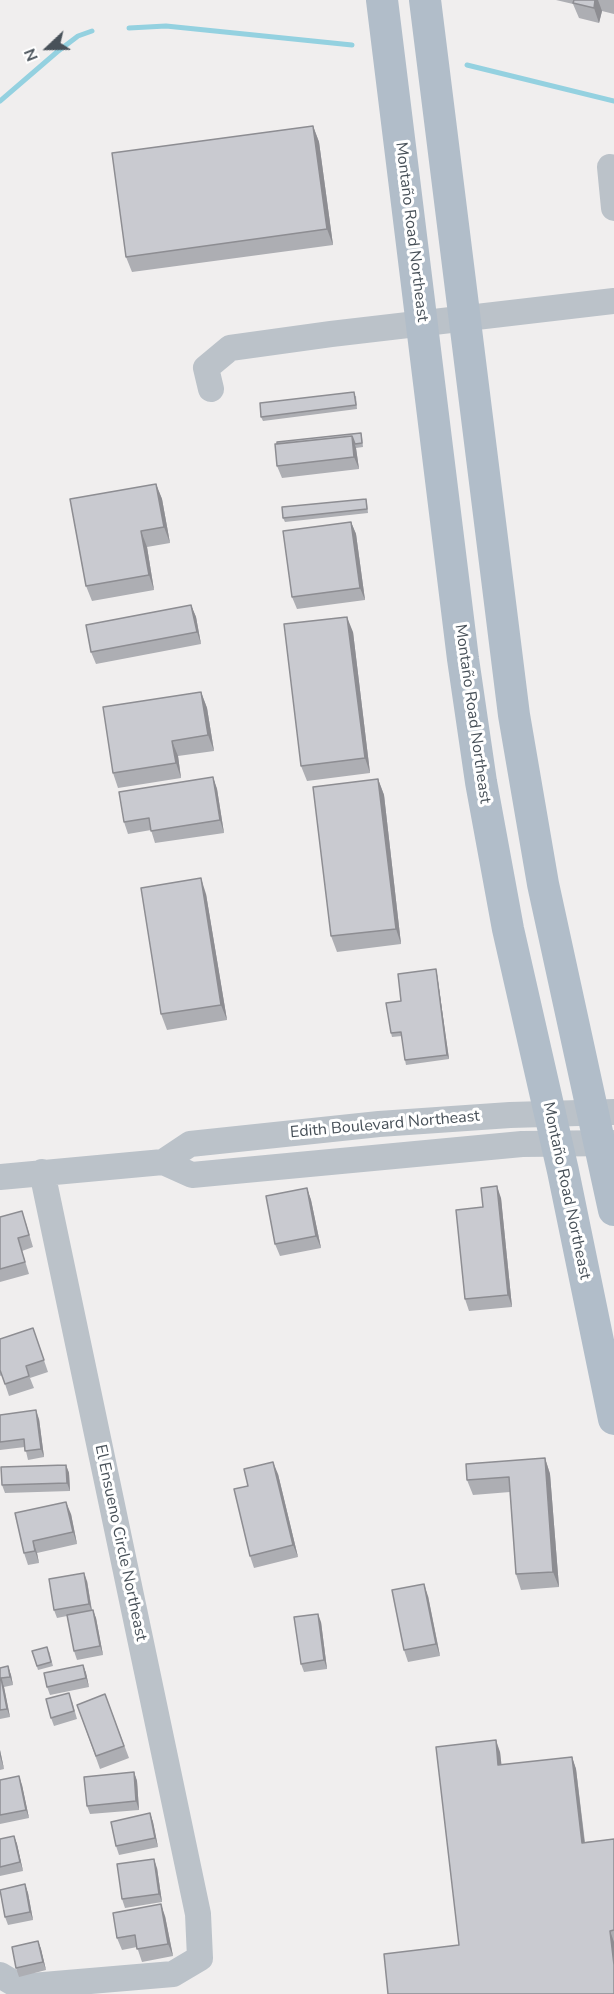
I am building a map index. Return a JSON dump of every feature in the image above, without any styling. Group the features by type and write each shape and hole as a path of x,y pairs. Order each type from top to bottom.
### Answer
{"main road":[{"name":"Montaño Road Northeast","path":"382,0 467,689 481,782 508,929 614,1419"},
{"path":"425,0 508,670 532,831 562,973 605,1128 614,1210"}],"street":[{"path":"610,167 614,208"},
{"path":"211,388 206,368 230,348 614,302"},
{"name":"Edith Boulevard Northeast","path":"0,1177 163,1162 190,1144 379,1124 510,1115 553,1130 605,1128"},
{"name":"El Ensueno Circle Northeast","path":"0,1975 20,1987 173,1974 200,1958 198,1914 42,1172"}],"building":[{"path":"574,0 595,0 594,8 573,3"},
{"path":"313,126 327,229 126,257 112,153"},
{"path":"354,392 356,405 261,417 260,403"},
{"path":"361,433 362,443 355,444 352,436 277,444 277,442"},
{"path":"352,436 354,457 277,466 275,444"},
{"path":"156,484 164,527 141,531 149,575 86,586 70,499"},
{"path":"366,499 367,509 283,518 282,507"},
{"path":"351,522 360,588 292,597 283,531"},
{"path":"191,605 197,632 91,652 86,625"},
{"path":"347,617 365,758 301,766 284,624"},
{"path":"201,692 208,735 172,741 176,763 113,773 103,707"},
{"path":"213,777 220,820 151,831 149,818 124,822 119,792"},
{"path":"378,779 396,929 331,936 313,787"},
{"path":"201,878 221,1005 161,1014 141,888"},
{"path":"436,969 447,1055 405,1060 401,1032 391,1033 386,1003 401,1001 398,974"},
{"path":"497,1186 508,1295 465,1299 456,1210 483,1207 481,1188"},
{"path":"307,1188 316,1236 275,1244 266,1196"},
{"path":"22,1211 29,1235 18,1238 25,1262 0,1269 0,1217"},
{"path":"33,1328 44,1360 26,1366 29,1376 5,1384 0,1370 0,1339"},
{"path":"36,1410 41,1449 25,1451 24,1439 0,1442 0,1415"},
{"path":"545,1458 553,1572 516,1574 509,1477 467,1480 466,1464"},
{"path":"273,1462 293,1545 250,1556 234,1489 248,1486 244,1469"},
{"path":"66,1465 67,1483 2,1485 1,1467"},
{"path":"66,1502 73,1532 33,1541 35,1551 24,1553 15,1513"},
{"path":"84,1573 89,1604 54,1610 49,1579"},
{"path":"424,1584 436,1644 404,1650 392,1590"},
{"path":"93,1610 100,1646 74,1651 67,1615"},
{"path":"318,1614 324,1660 301,1664 294,1617"},
{"path":"47,1647 51,1662 37,1666 32,1651"},
{"path":"83,1665 86,1678 47,1687 44,1673"},
{"path":"8,1666 10,1677 1,1678 7,1709 0,1710 0,1668"},
{"path":"69,1693 74,1711 51,1718 46,1699"},
{"path":"105,1694 124,1746 96,1756 77,1705"},
{"path":"496,1740 498,1765 572,1757 582,1843 614,1839 614,1930 610,1931 614,1965 614,1994 388,1994 384,1954 459,1945 436,1747"},
{"path":"134,1772 136,1801 87,1806 84,1777"},
{"path":"19,1776 26,1810 0,1815 0,1780"},
{"path":"150,1813 155,1838 116,1846 111,1822"},
{"path":"14,1836 20,1862 0,1867 0,1839"},
{"path":"154,1859 159,1894 122,1899 117,1864"},
{"path":"25,1884 30,1912 5,1917 0,1890"},
{"path":"161,1904 168,1944 137,1949 135,1935 117,1938 113,1913"},
{"path":"38,1941 43,1962 16,1968 12,1947"}],"waterway":[{"path":"129,28 166,26 352,45"},
{"path":"0,101 78,36 92,31"},
{"path":"467,65 614,101"}]}
